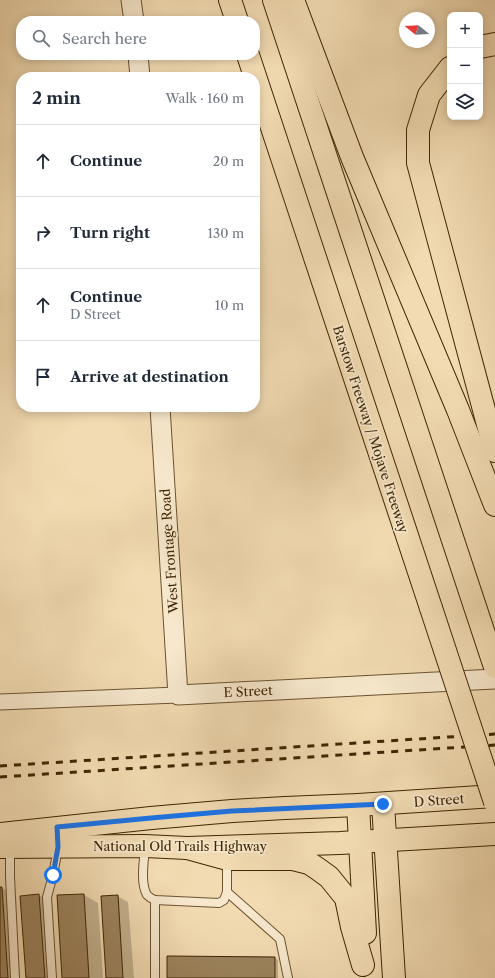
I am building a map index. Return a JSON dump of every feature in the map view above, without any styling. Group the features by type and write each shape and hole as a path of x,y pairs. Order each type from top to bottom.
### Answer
{"main road":[{"path":"230,0 235,16"},
{"path":"274,0 495,667"},
{"path":"293,0 352,157 458,410 495,505"},
{"path":"483,47 495,44"},
{"name":"Barstow Freeway / Mojave Freeway","path":"250,60 254,72"},
{"path":"447,72 429,95 418,130 418,162 495,451"},
{"name":"Barstow Freeway / Mojave Freeway","path":"260,91 495,802"},
{"name":"D Street","path":"358,805 495,796"},
{"path":"383,804 394,978"},
{"path":"358,805 365,936 363,972"},
{"name":"National Old Trails Highway","path":"5,840 58,837 151,818 232,811 358,805"},
{"path":"360,842 495,834"},
{"name":"National Old Trails Highway","path":"58,837 145,846 187,848 226,853 360,842"},
{"path":"226,853 292,859 309,863 329,877 346,898 363,972"}],"street":[{"path":"131,0 133,16"},
{"path":"138,60 140,72"},
{"name":"West Frontage Road","path":"160,412 178,695"},
{"name":"E Street","path":"0,702 178,695 495,679"}],"lane":[{"path":"52,978 47,897 53,875 58,837"},
{"path":"5,840 10,877 15,978"},
{"path":"145,846 143,876 144,887 148,896 155,900 220,903 224,900 227,892 226,853"},
{"path":"227,892 280,939 288,978"},
{"path":"155,900 155,978"}],"building":[{"path":"0,887 2,887 8,978 0,978"},
{"path":"39,894 45,978 26,978 20,896"},
{"path":"84,894 89,978 62,978 57,895"},
{"path":"118,895 123,978 106,978 101,896"},
{"path":"167,956 275,957 275,978 167,978"}],"railway":[{"path":"0,766 495,734"},
{"path":"0,777 495,745"}],"route":[{"path":"53,875 58,847 57,827 232,811 383,804"}]}
